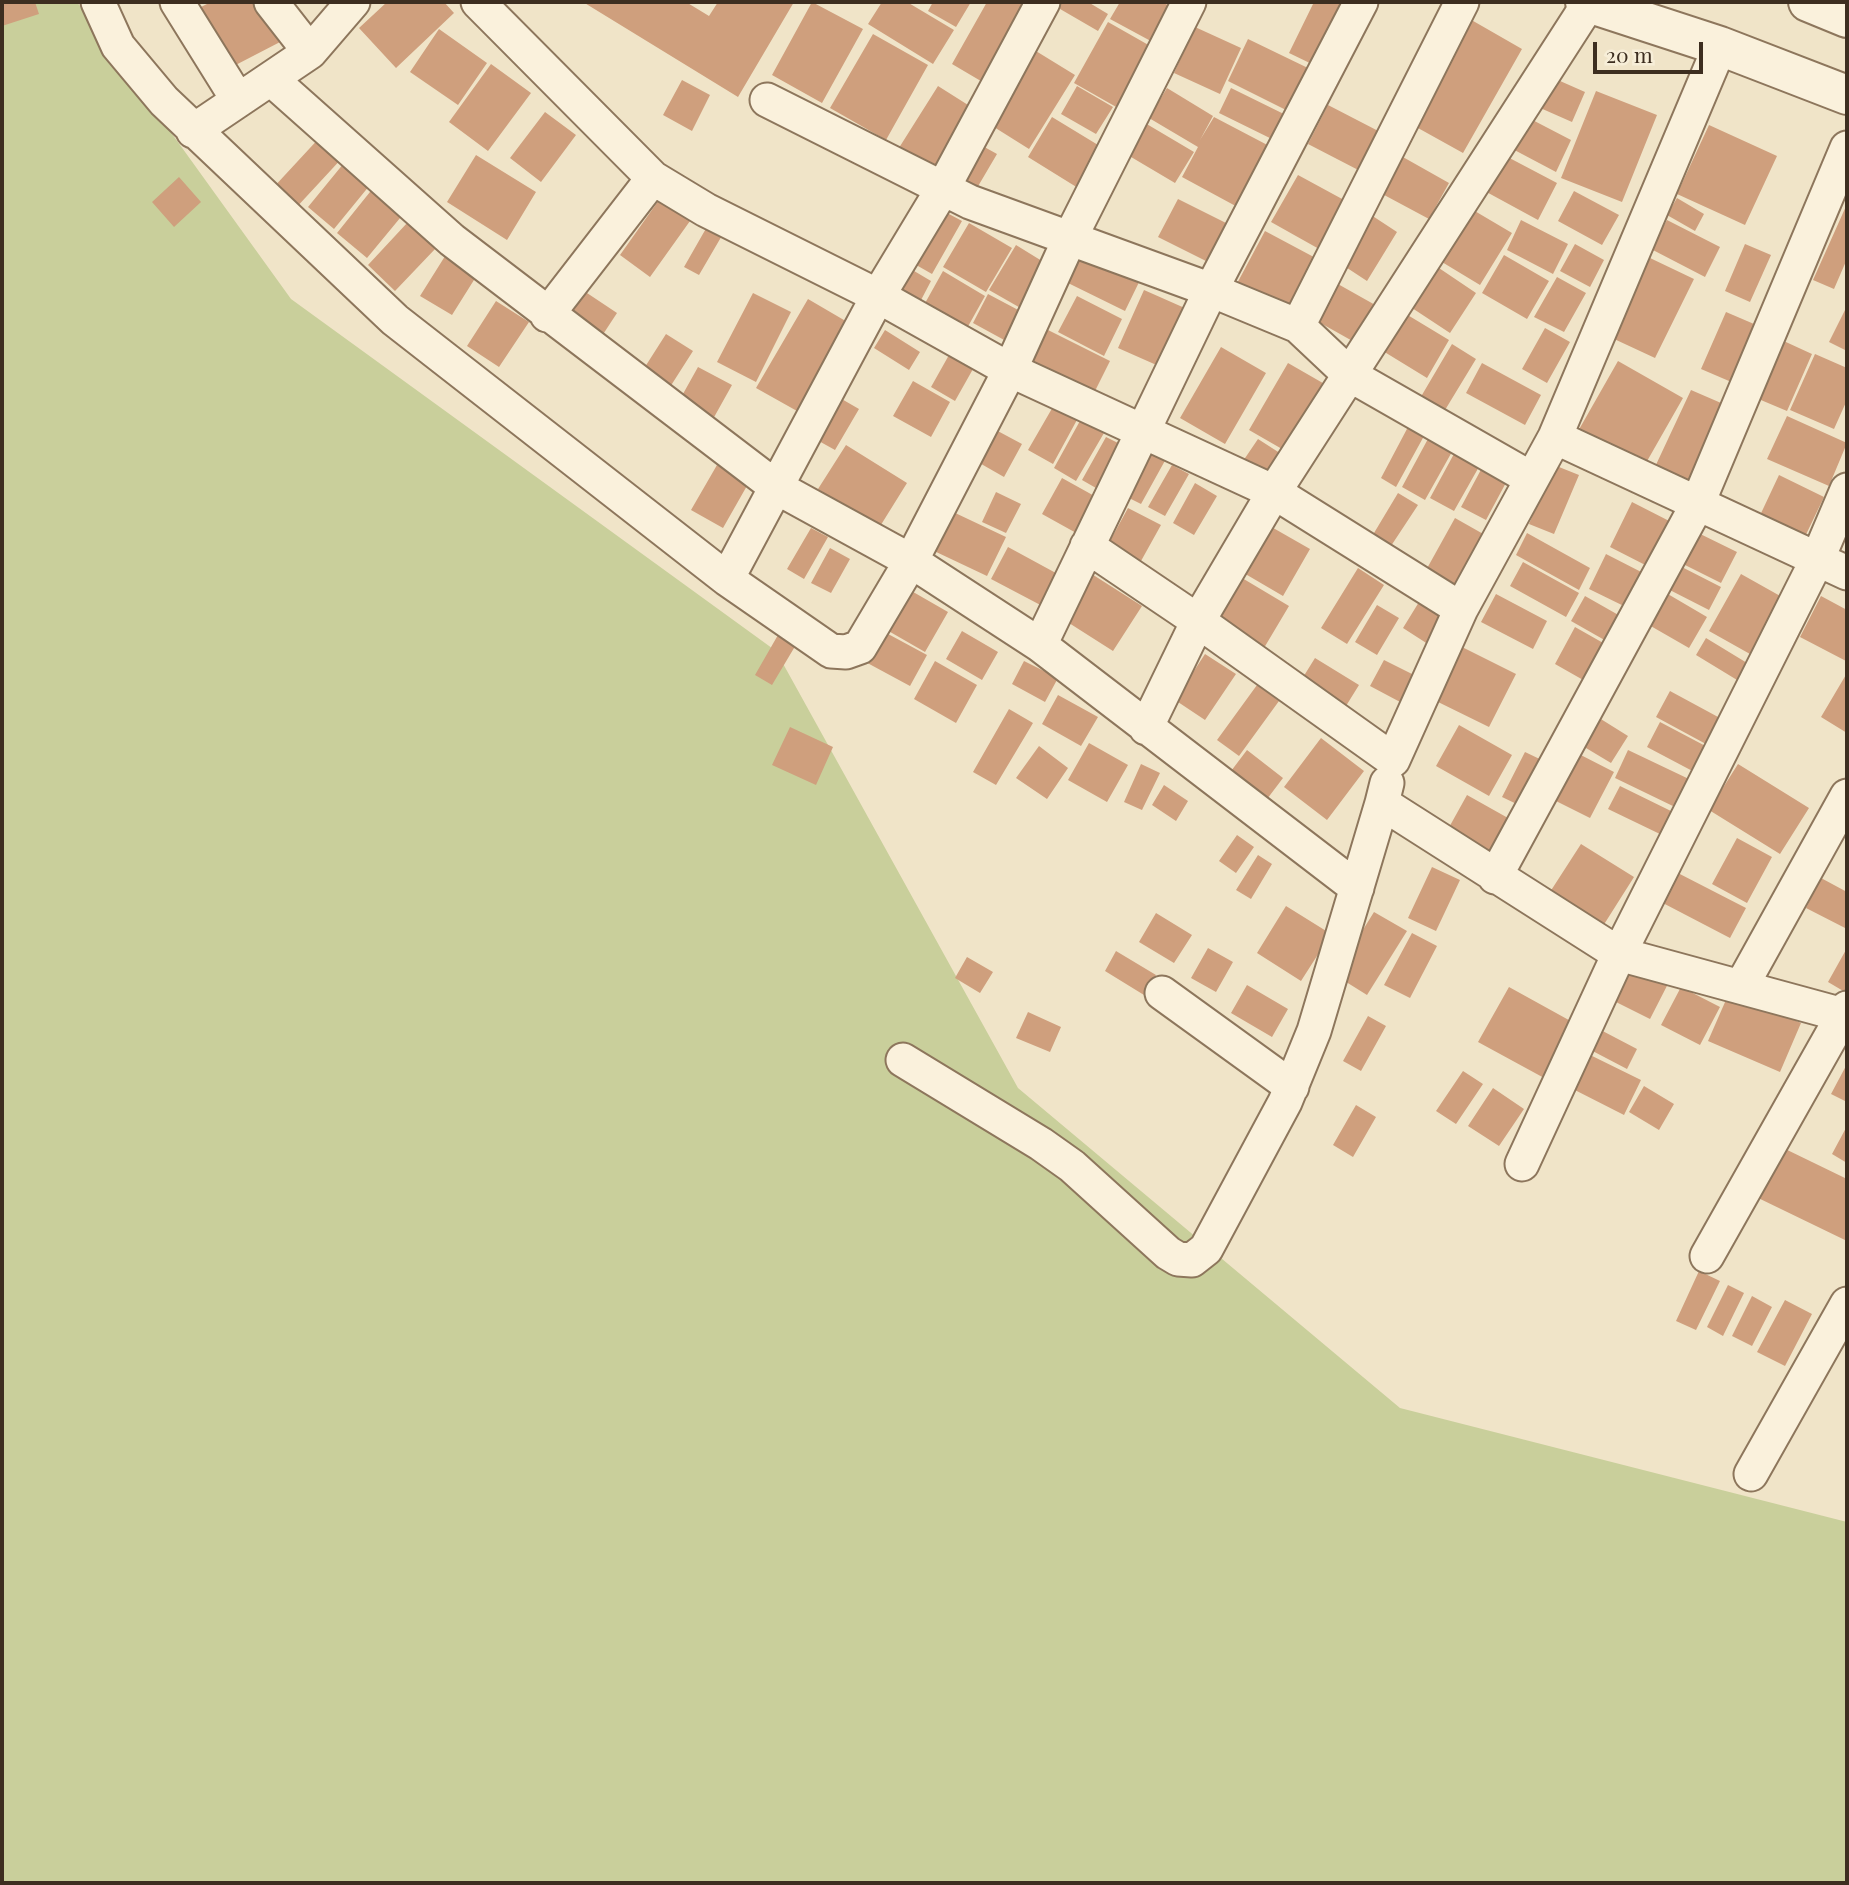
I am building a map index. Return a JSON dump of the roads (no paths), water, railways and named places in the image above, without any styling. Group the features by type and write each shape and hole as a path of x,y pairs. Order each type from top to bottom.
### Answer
{"street":[{"path":"98,2 118,46 193,131 395,320 727,579 831,651 846,652 860,647 911,561 1010,370 1070,238 1189,2"},
{"path":"177,2 238,100"},
{"path":"271,2 310,52"},
{"path":"193,131 310,52 353,2"},
{"path":"478,2 653,178 706,210 878,296 1010,370 1274,492 1461,609"},
{"path":"727,579 878,296 942,190 1043,2"},
{"path":"1040,645 1211,290 1361,2"},
{"path":"1297,326 1462,2"},
{"path":"1146,728 1198,621 1274,492 1587,2 1720,46 1847,95"},
{"path":"1808,2 1847,18"},
{"path":"903,1060 1041,1144 1072,1166 1178,1259 1192,1260 1206,1249 1292,1087 1314,1031 1393,760 1461,609 1555,437 1720,46"},
{"path":"271,79 452,240 776,488 911,561 1040,645 1357,888"},
{"path":"767,100 942,190 1211,290 1297,326 1350,374 1532,479"},
{"path":"1495,877 1696,505 1847,148"},
{"path":"547,315 653,178"},
{"path":"1555,437 1696,505 1847,573"},
{"path":"1522,1164 1619,954 1818,558 1847,490"},
{"path":"1087,546 1198,621 1393,760"},
{"path":"1741,987 1847,796"},
{"path":"1382,803 1619,954 1845,1012 1707,1256"},
{"path":"1162,993 1292,1087"},
{"path":"1751,1474 1847,1304"}]}
